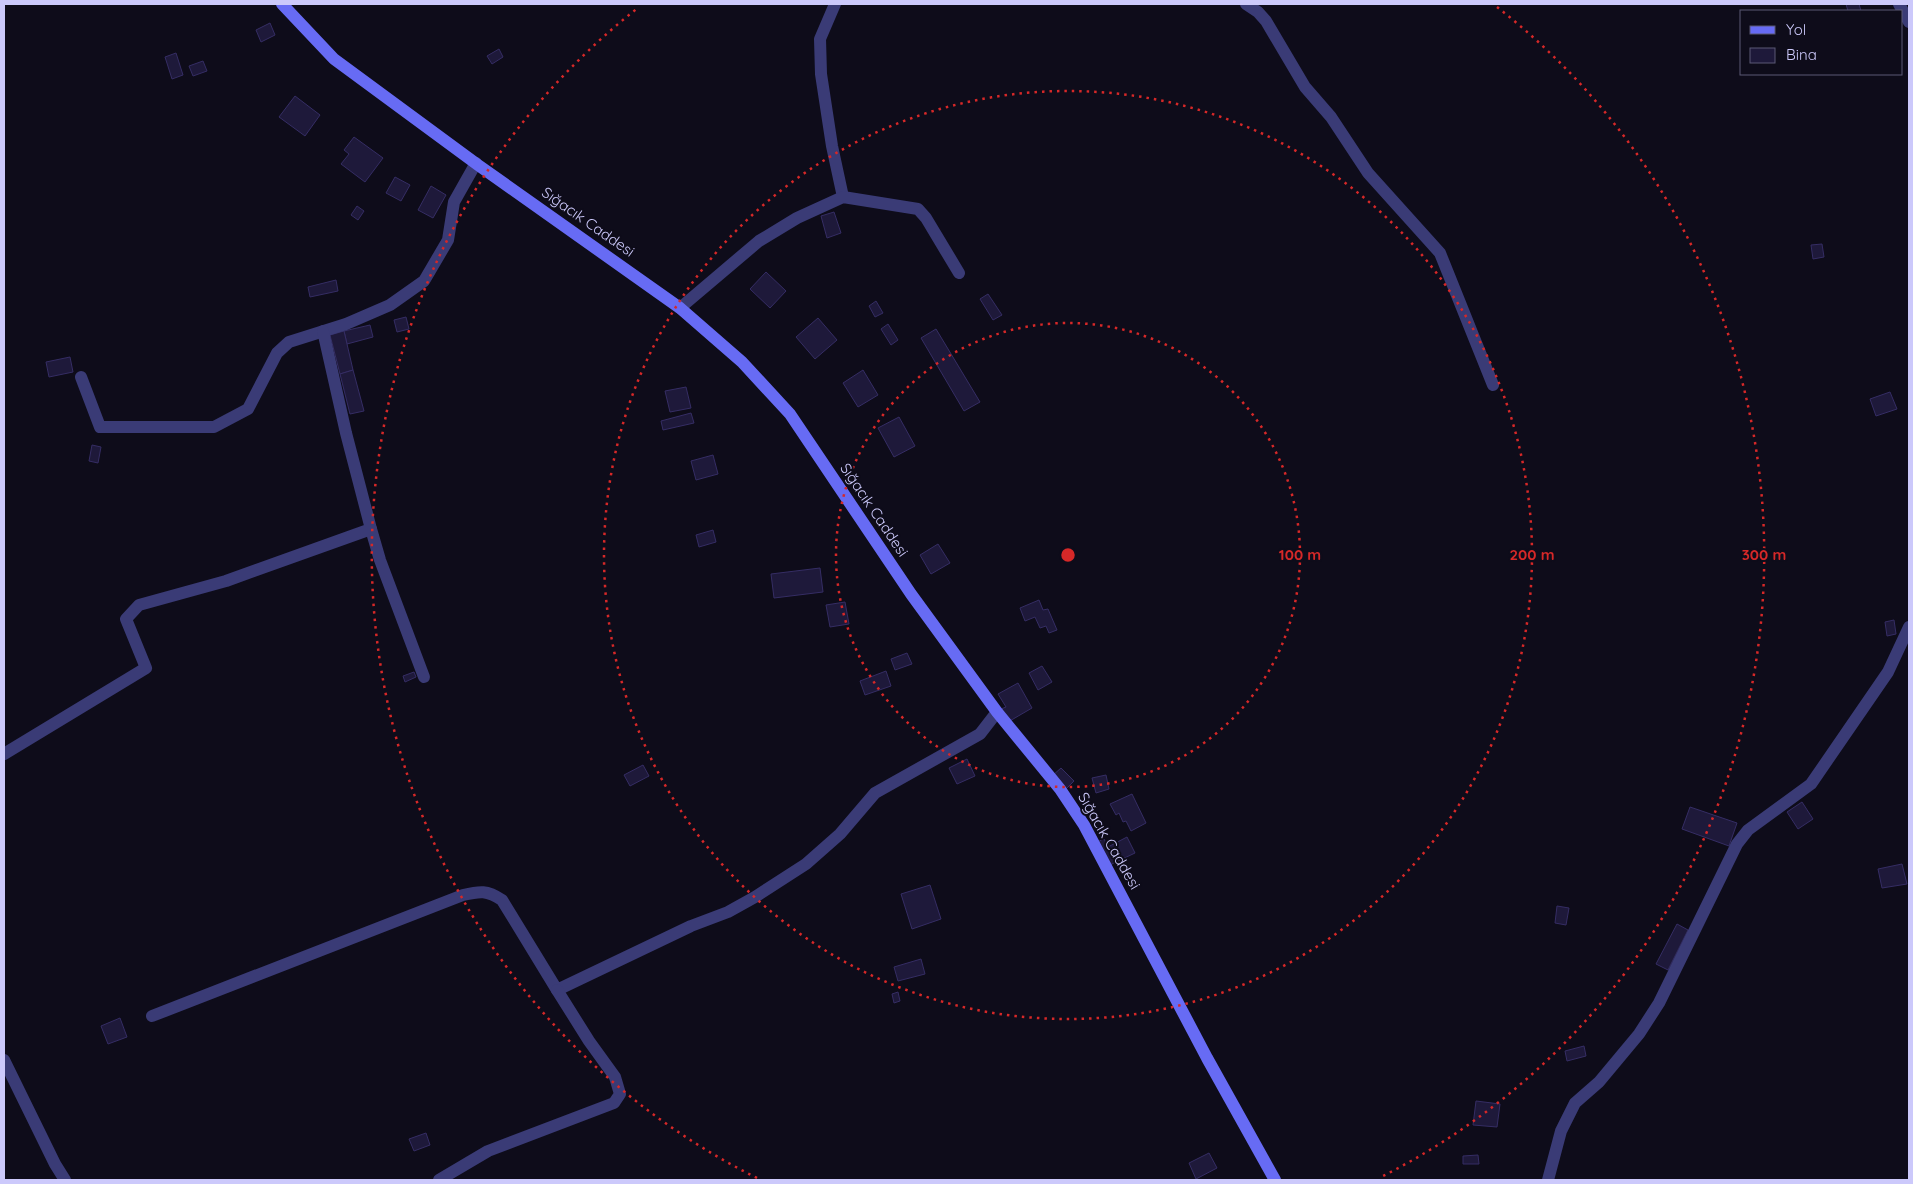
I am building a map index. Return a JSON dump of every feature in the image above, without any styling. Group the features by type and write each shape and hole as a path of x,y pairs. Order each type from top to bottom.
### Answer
{"main road":[{"name":"Sığacık Caddesi","path":"282,4 334,60 476,164 680,308 742,362 790,414 910,594 996,712 1060,789 1084,825 1207,1058 1275,1180"}],"street":[{"path":"835,4 820,39 821,65 832,146 843,197"},
{"path":"1246,4 1258,12 1266,21 1305,87 1331,116 1368,173 1440,253 1493,385"},
{"path":"82,377 100,427 214,427 248,409 278,353 289,342 346,324 390,305 424,281 448,240 454,202 476,164"},
{"path":"680,308 759,241 797,218 843,197 918,209 926,218 959,273"},
{"path":"323,331 346,433 380,560 424,677"},
{"path":"4,754 146,668 126,619 138,605 226,581 371,528"},
{"path":"1548,1180 1561,1130 1575,1103 1598,1082 1639,1034 1659,1003 1737,844 1748,830 1811,784 1888,672 1909,627"},
{"path":"557,990 691,926 728,912 755,897 806,864 840,834 875,793 980,734 996,712"},
{"path":"152,1016 463,895 478,892 491,893 502,900 589,1041 616,1077 620,1094 614,1103 488,1151 439,1180"},
{"path":"4,1060 55,1164 65,1180"}],"building":[{"path":"1846,4 1859,4 1861,10 1848,10"},
{"path":"270,23 275,35 261,42 256,30"},
{"path":"499,49 503,57 492,64 487,56"},
{"path":"176,53 183,75 172,79 165,57"},
{"path":"203,61 207,71 193,76 189,66"},
{"path":"295,96 320,115 305,136 279,117"},
{"path":"354,137 383,158 365,182 341,164 349,154 344,150"},
{"path":"395,177 410,185 401,201 386,193"},
{"path":"431,186 446,195 433,218 418,210"},
{"path":"357,206 364,211 358,220 351,215"},
{"path":"834,212 841,233 827,238 821,216"},
{"path":"1822,244 1824,257 1813,259 1811,245"},
{"path":"766,272 786,291 770,308 750,289"},
{"path":"336,280 338,291 310,297 308,287"},
{"path":"988,294 1002,315 993,320 980,299"},
{"path":"876,301 883,313 875,317 869,306"},
{"path":"406,317 409,329 397,332 394,320"},
{"path":"818,318 837,340 815,359 796,337"},
{"path":"888,324 898,340 891,345 881,329"},
{"path":"370,325 373,337 347,344 344,331"},
{"path":"936,329 980,402 964,411 921,338"},
{"path":"344,331 353,370 340,374 330,335"},
{"path":"70,357 73,372 49,377 46,362"},
{"path":"353,370 364,411 350,414 340,374"},
{"path":"863,370 878,395 858,407 843,383"},
{"path":"686,387 691,408 670,412 665,391"},
{"path":"1890,392 1897,409 1876,416 1870,399"},
{"path":"691,413 694,423 663,430 661,421"},
{"path":"899,417 915,446 894,457 878,428"},
{"path":"92,445 101,447 98,463 89,461"},
{"path":"713,455 718,474 696,480 691,461"},
{"path":"713,530 716,542 699,547 696,535"},
{"path":"938,544 950,563 931,574 920,555"},
{"path":"820,568 823,592 774,598 771,574"},
{"path":"1039,600 1043,610 1048,609 1057,630 1049,633 1046,626 1040,628 1035,617 1025,621 1020,608"},
{"path":"845,602 849,624 830,627 826,605"},
{"path":"1894,620 1896,634 1887,636 1885,622"},
{"path":"907,653 912,664 895,670 891,659"},
{"path":"1042,666 1052,682 1038,690 1029,673"},
{"path":"886,671 891,686 865,695 860,681"},
{"path":"414,672 416,677 405,682 403,676"},
{"path":"1018,683 1032,708 1008,722 1001,709 1006,707 998,694"},
{"path":"967,759 975,776 957,784 949,768"},
{"path":"643,765 649,776 630,786 624,775"},
{"path":"1061,768 1074,781 1065,790 1052,776"},
{"path":"1106,775 1109,789 1096,793 1092,778"},
{"path":"1132,794 1146,823 1131,831 1126,821 1123,822 1119,813 1116,815 1110,804"},
{"path":"1802,802 1813,819 1798,829 1787,812"},
{"path":"1690,807 1737,823 1729,846 1682,829"},
{"path":"1127,837 1135,853 1116,862 1108,847"},
{"path":"1104,839 1116,862 1108,866 1097,842"},
{"path":"1902,864 1907,884 1882,888 1878,869"},
{"path":"930,885 941,919 912,929 901,894"},
{"path":"1557,906 1569,908 1566,925 1555,923"},
{"path":"1677,924 1688,930 1668,970 1656,964"},
{"path":"921,959 925,974 898,981 894,967"},
{"path":"898,992 900,1001 894,1003 892,994"},
{"path":"120,1018 127,1037 108,1044 101,1026"},
{"path":"1584,1046 1586,1056 1567,1061 1565,1051"},
{"path":"1476,1101 1500,1104 1497,1127 1473,1125"},
{"path":"426,1133 430,1145 414,1151 409,1139"},
{"path":"1209,1153 1217,1168 1196,1179 1189,1163"},
{"path":"1478,1155 1479,1164 1463,1164 1463,1156"}]}
